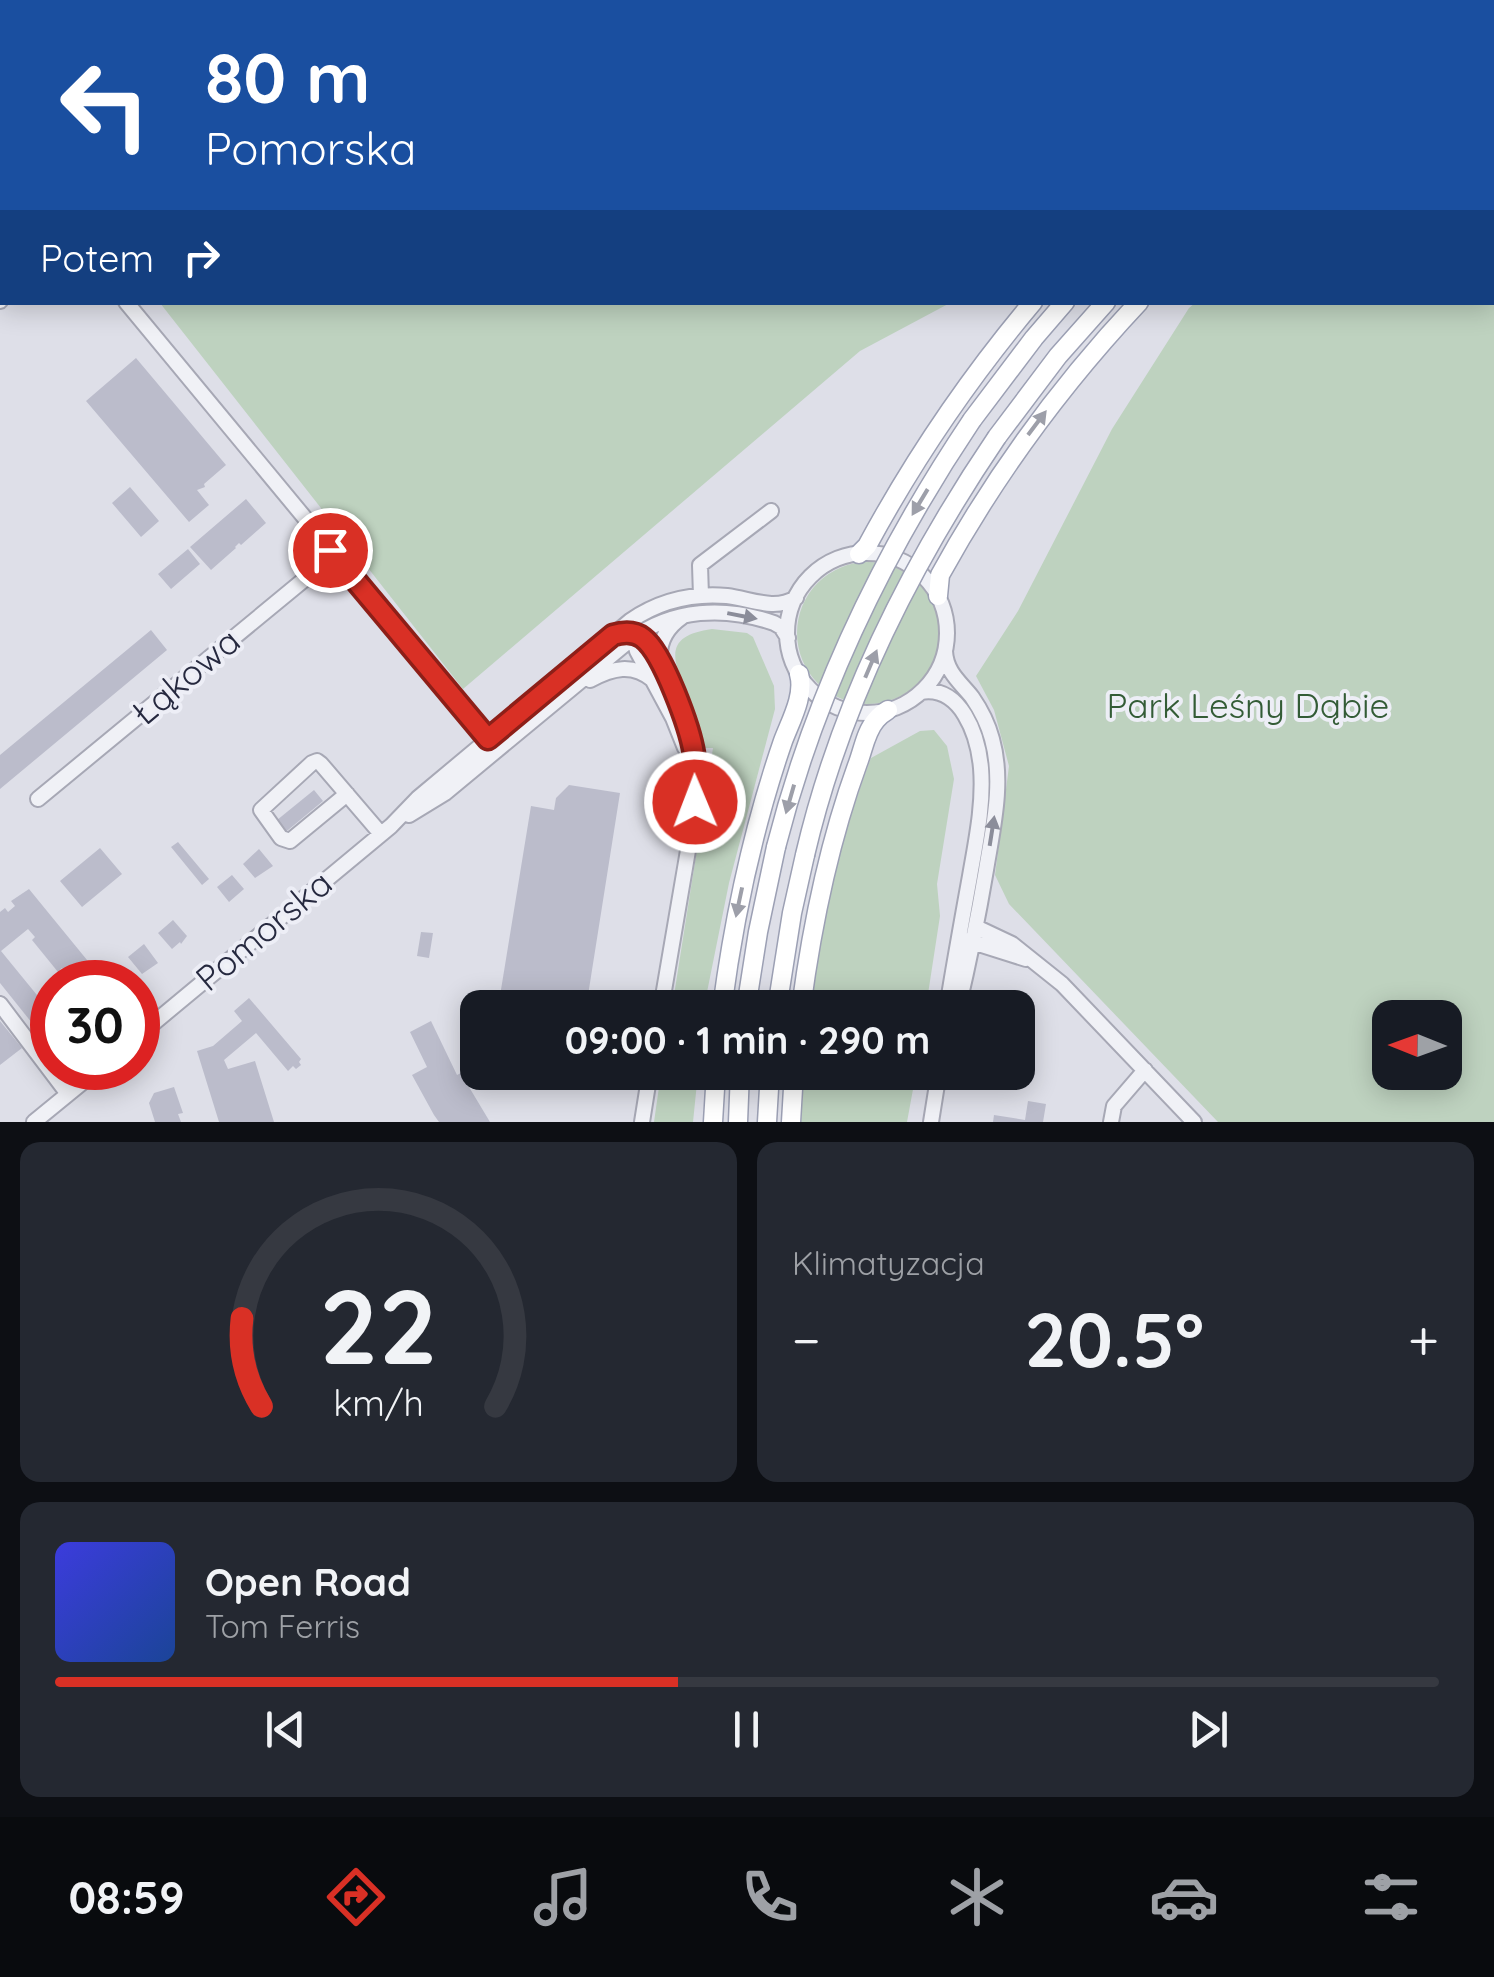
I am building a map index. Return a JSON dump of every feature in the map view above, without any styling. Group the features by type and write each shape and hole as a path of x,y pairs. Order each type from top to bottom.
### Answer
{"main road":[{"path":"859,554 942,421 1032,305"},
{"path":"749,990 776,847 822,704 852,631 907,524 972,420 1062,305"},
{"path":"780,990 805,855 842,735 878,646 933,538 997,438 1048,369 1103,305"},
{"path":"938,596 940,575 1006,466 1063,389 1136,305"},
{"path":"725,990 748,859 800,692 799,674"},
{"path":"804,990 834,841 871,727 888,710"},
{"path":"713,1122 715,1090"},
{"path":"738,1122 739,1090"},
{"path":"767,1122 769,1090"},
{"path":"791,1122 793,1090"}],"street":[{"path":"128,305 493,745"},
{"path":"700,596 700,565 771,512"},
{"name":"Łąkowa","path":"38,799 332,552"},
{"path":"945,650 936,673 921,692 888,710 861,713 837,707 816,694 799,674 791,656 788,622 807,581 835,560 859,554 884,555 902,562 923,576 938,596 946,620 945,650 950,670 987,724 996,757 996,808 962,990"},
{"name":"Pomorska","path":"160,1018 386,830 446,793 493,745 641,614 664,603 700,596 729,596 778,605 796,598"},
{"name":"Pomorska","path":"493,745 560,698 634,635 663,621 688,614 720,612 766,620 781,627 788,638"},
{"name":"Pomorska","path":"634,635 634,624 641,614"},
{"path":"658,674 662,640 688,614"},
{"name":"Pomorska","path":"613,635 634,635"},
{"path":"634,635 637,650 676,696 695,758 695,802 664,990"},
{"name":"Pomorska","path":"560,698 620,668 658,674"},
{"path":"921,692 936,691 955,702 971,727 979,752 979,816 950,990"},
{"path":"346,794 290,841 281,838 261,810 317,762 386,830"},
{"path":"960,931 976,927 1012,944 1069,991 1194,1122"},
{"path":"960,931 973,944 1031,960"},
{"path":"0,1004 68,1094"},
{"path":"1110,1122 1114,1106 1145,1070"},
{"path":"34,1122 73,1090"},
{"path":"642,1122 647,1090"},
{"path":"931,1122 936,1090"}],"green space":[{"path":"162,305 946,305 860,351 463,689"},
{"name":"Park Leśny Dąbie","path":"1193,305 1494,305 1494,1122 1218,1122 1009,904 995,875 1009,766 994,710 976,676 1018,611 1112,429"},
{"path":"868,562 895,568 918,583 933,606 939,633 933,660 918,683 895,698 868,704 841,698 818,683 803,660 797,633 803,606 818,583 841,568"},
{"path":"712,629 747,633 753,637 774,686 775,709 729,883 707,990 675,990 713,748 699,748 677,687 682,680 676,651 690,634"},
{"path":"934,730 947,746 954,779 937,884 940,916 929,990 813,990 833,881 871,758 920,731"},
{"path":"659,1090 696,1090 693,1122 654,1122"},
{"path":"803,1090 913,1090 907,1122 801,1122"}],"building":[{"path":"136,358 226,465 197,490 209,505 189,522 86,401"},
{"path":"130,487 159,521 141,537 112,503"},
{"path":"246,499 266,523 211,570 190,547"},
{"path":"188,549 200,564 171,589 158,574"},
{"path":"151,630 167,650 0,789 0,755"},
{"path":"569,785 620,793 589,990 501,990 531,806 554,810 556,798"},
{"path":"314,790 323,801 276,840 266,829"},
{"path":"178,842 209,879 202,885 171,847"},
{"path":"100,848 122,874 82,907 60,881"},
{"path":"259,849 273,866 255,878 243,864"},
{"path":"232,875 244,889 229,902 217,887"},
{"path":"29,889 87,960 48,960 28,929 1,951 30,987 30,1020 0,983 0,912 15,906 11,901"},
{"path":"173,920 187,936 172,949 158,933"},
{"path":"421,932 433,933 429,958 417,956"},
{"path":"144,944 156,960 130,960 128,957"},
{"path":"249,998 301,1059 301,1065 288,1071 256,1033 224,1060 228,1069 255,1061 274,1122 219,1122 197,1051 213,1046 242,1021 234,1011"},
{"path":"0,1021 22,1048 0,1065"},
{"path":"431,1021 457,1075 460,1074 460,1090 471,1090 490,1122 439,1122 412,1075 427,1067 410,1032"},
{"path":"174,1087 183,1113 178,1114 181,1122 155,1122 149,1103 154,1093"},
{"path":"1028,1101 1046,1104 1043,1122 993,1122 994,1115 1025,1120"}],"route":[{"path":"330,550 488,739 613,635 632,633 642,638 652,648 689,731 695,758 695,802"}]}
